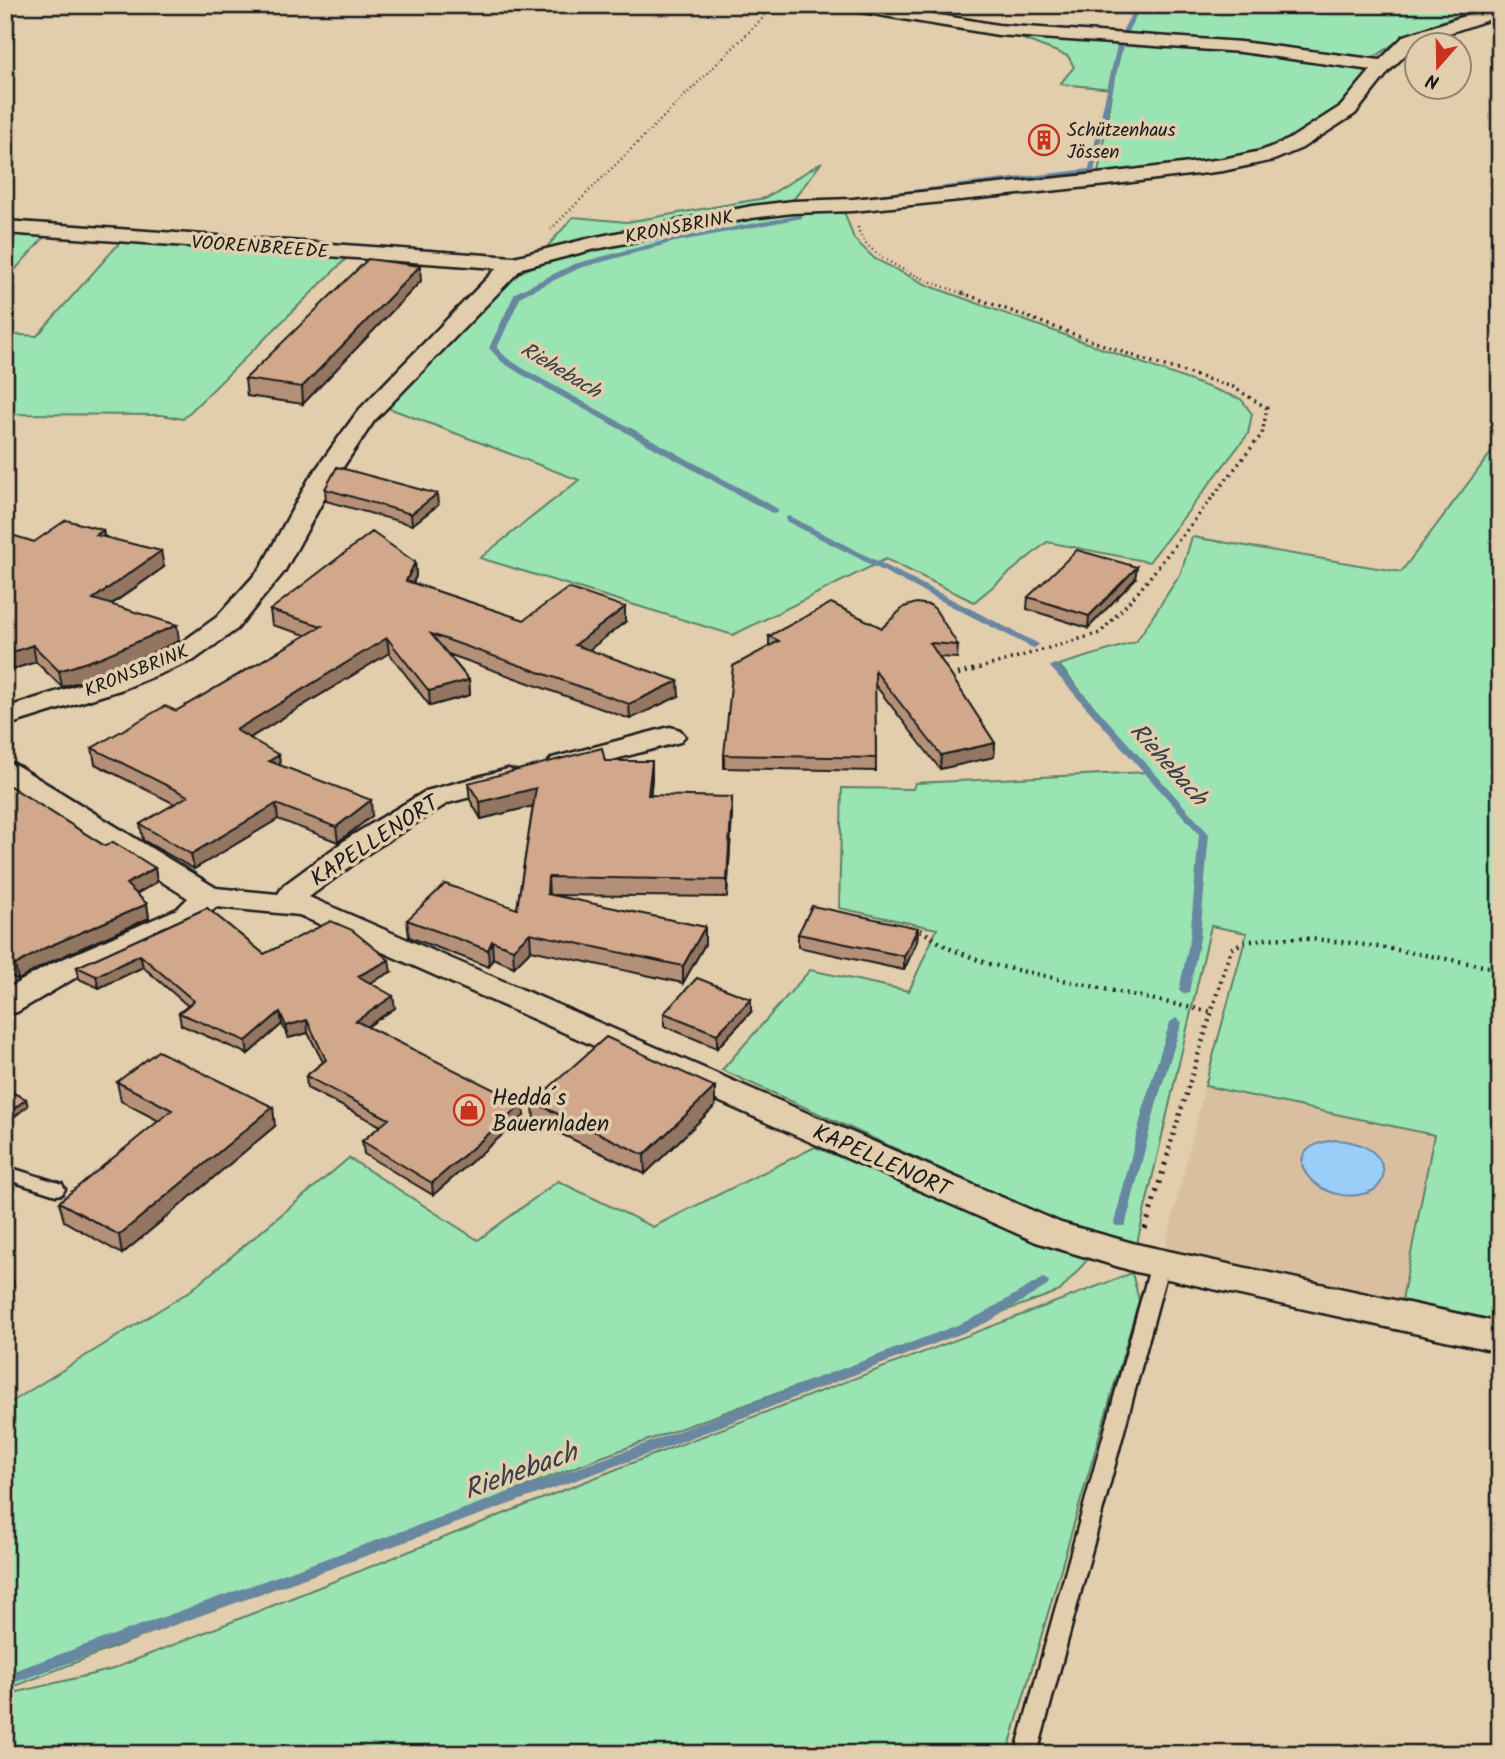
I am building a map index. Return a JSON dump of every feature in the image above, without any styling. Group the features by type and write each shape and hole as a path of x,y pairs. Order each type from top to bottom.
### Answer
{"street":[{"path":"849,5 998,30 1241,47 1384,66"},
{"name":"KRONSBRINK","path":"5,718 113,683 184,654 226,623 271,572 322,479 366,416 514,263 591,244 752,212 793,207 853,205 1210,167 1267,156 1295,144 1348,110 1384,66 1410,40 1500,10"},
{"name":"VOORENBREEDE","path":"5,227 514,263"},
{"name":"KAPELLENORT","path":"290,903 295,892 348,853 437,797 670,736"},
{"path":"5,771 208,897 188,916 61,972 5,1004"},
{"name":"KAPELLENORT","path":"208,897 290,903 318,912 1049,1233 1148,1261 1500,1338"}],"lane":[{"path":"5,1172 57,1189"},
{"path":"1026,1754 1148,1261"}],"path":[{"path":"514,263 776,5"},
{"path":"853,205 859,235 882,258 933,283 1139,359 1233,387 1266,408 1262,434 1139,591 1100,633 958,674"},
{"path":"909,928 922,931 948,948 989,964 1210,1012"},
{"path":"1148,1261 1210,1012 1231,949 1242,941 1308,938 1500,969"}],"shaded area":[{"path":"1205,1086 1434,1135 1402,1300 1164,1253"}],"green space":[{"path":"1138,5 1498,5 1461,15 1417,32 1404,32 1404,38 1364,60 1122,37"},
{"path":"1007,33 1242,49 1364,68 1369,73 1334,113 1274,149 1224,160 1098,174 1112,89 1060,84 1074,67 1068,56"},
{"path":"822,162 793,200 546,248 573,217 627,222 765,198"},
{"path":"838,210 845,214 854,239 875,259 927,285 1241,399 1252,414 1248,434 1149,562 1047,542 974,602 886,559 733,635 480,558 579,480 378,404 507,278 558,256 731,220"},
{"path":"5,230 48,233 5,281"},
{"path":"123,239 350,255 183,419 162,415 5,414 5,334 37,336"},
{"path":"1500,441 1500,1321 1402,1300 1434,1135 1205,1086 1247,933 1211,926 1134,1256 722,1070 810,970 909,991 937,929 839,908 842,788 913,789 915,783 1146,772 1059,665 1136,642 1181,573 1192,537 1401,572"},
{"path":"815,1147 1088,1259 1060,1291 596,1459 5,1690 5,1406 190,1291 349,1158 478,1240 558,1181 653,1227"},
{"path":"1132,1273 1139,1300 1007,1754 5,1754 5,1695 110,1670 637,1461"}],"water":[{"path":"1336,1140 1359,1144 1379,1159 1382,1180 1372,1191 1346,1195 1329,1192 1306,1174 1302,1163 1305,1153 1316,1145"}],"building":[{"path":"368,259 420,266 302,387 245,379"},
{"path":"337,467 437,494 411,514 325,489"},
{"path":"66,520 103,530 96,535 161,551 93,599 177,625 99,658 59,671 33,645 5,653 5,533 34,542"},
{"path":"372,532 415,562 406,581 524,620 568,588 625,607 575,645 678,681 629,704 431,634 469,680 429,691 387,638 236,730 279,755 269,761 371,800 336,827 276,804 191,854 140,824 188,796 92,748 165,706 176,711 322,626 270,610"},
{"path":"1077,550 1137,567 1089,616 1028,597"},
{"path":"831,603 882,628 904,607 916,603 930,605 935,609 958,645 930,643 995,743 941,755 875,671 876,758 724,755 733,666 779,641 769,636"},
{"path":"602,748 605,761 652,761 648,795 732,797 727,880 548,877 547,894 705,927 683,966 530,933 513,949 492,941 488,950 407,920 445,884 517,909 536,788 480,802 468,783"},
{"path":"5,783 105,846 113,842 155,868 126,884 147,904 45,948 15,965 5,960"},
{"path":"812,906 918,928 904,956 798,934"},
{"path":"207,908 264,954 331,921 352,930 389,960 358,976 393,996 356,1021 523,1104 432,1183 362,1141 389,1119 306,1076 326,1060 307,1020 286,1026 280,1012 246,1041 179,1013 194,1001 140,955 96,976 77,967"},
{"path":"697,978 751,999 717,1034 664,1013"},
{"path":"606,1037 715,1087 644,1155 533,1102"},
{"path":"158,1051 273,1107 119,1235 59,1202 172,1110 117,1082"},
{"path":"5,1089 26,1099 5,1116"}],"waterway":[{"name":"Riehebach","path":"1123,35 1139,5"},
{"name":"Riehebach","path":"869,197 1092,171 1121,41"},
{"name":"Riehebach","path":"775,511 521,371 504,360 493,348 518,295 577,266 674,240 800,217"},
{"name":"Riehebach","path":"789,519 1034,645"},
{"name":"Riehebach","path":"1055,667 1204,834 1195,938 1185,990"},
{"name":"Riehebach","path":"1120,1223 1152,1098 1176,1022"},
{"name":"Riehebach","path":"5,1680 652,1447 960,1329 985,1318 1043,1283"}],"place":[{"name":"Schützenhaus Jössen","path":"1044,140"},
{"name":"Hedda´s Bauernladen","path":"469,1110"}]}
